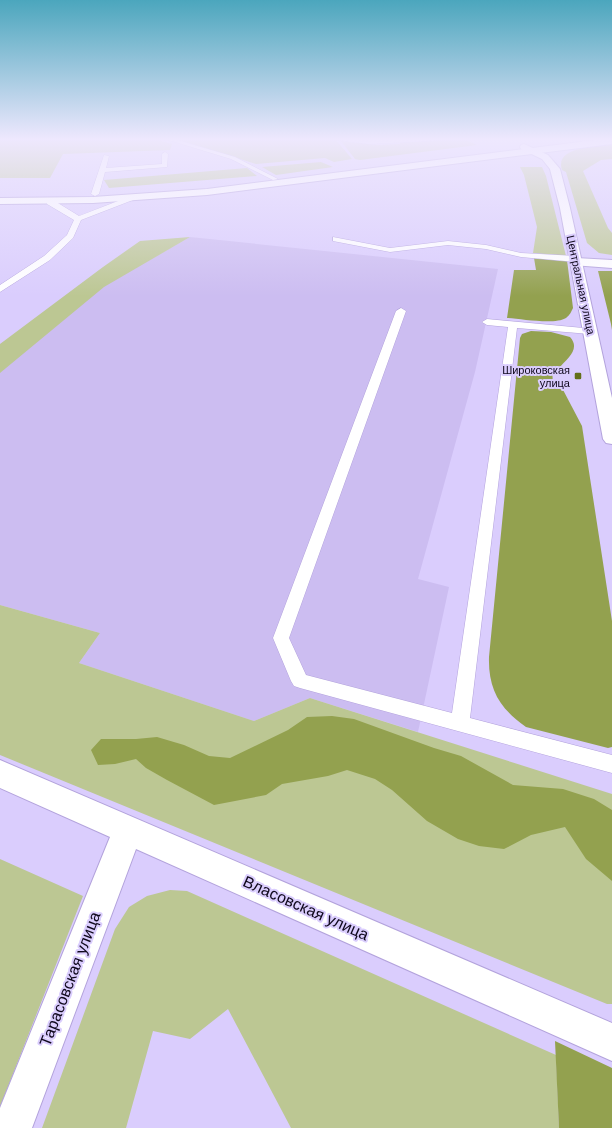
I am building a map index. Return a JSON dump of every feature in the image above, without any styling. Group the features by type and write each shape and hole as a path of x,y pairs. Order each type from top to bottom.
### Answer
{"main road":[{"path":"0,195 94,194 144,191"},
{"path":"0,201 50,202 134,198 217,191"},
{"name":"Центральная улица","path":"561,191 612,439"},
{"path":"576,261 612,264"},
{"name":"Власовская улица","path":"0,774 612,1042"},
{"name":"Тарасовская улица","path":"12,1128 128,830"}],"lane":[{"path":"0,290 47,258 70,236 78,219 134,198"},
{"path":"50,202 78,219"},
{"path":"336,239 390,250 448,243 486,247 521,255 576,261"},
{"path":"401,311 281,638 300,681 612,764"},
{"path":"486,322 590,331"},
{"path":"460,724 513,324"}],"shaded area":[{"path":"190,237 498,269 475,372 418,579 449,587 418,732 310,698 254,721 79,663 100,633 0,605 0,344"}],"green space":[{"path":"528,191 550,191 566,256 533,253 537,227"},
{"path":"572,191 592,191 608,228 612,233 612,255 599,253 587,243"},
{"path":"190,237 104,287 0,373 0,344 103,267 140,241"},
{"path":"534,258 567,260 573,308 566,318 561,320 546,321 507,318 514,270 536,270"},
{"path":"598,271 612,271 612,330 611,324"},
{"path":"531,331 551,332 570,337 574,346 572,354 559,368 552,367 553,385 561,386 582,426 612,621 612,747 608,748 526,727 509,713 497,697 491,679 489,657 520,338 522,334"},
{"path":"0,605 100,633 79,663 254,721 310,698 612,794 612,1004 607,1004 0,755"},
{"path":"332,716 354,719 434,748 461,756 513,785 563,789 594,799 612,810 612,881 586,859 565,827 531,835 504,849 479,846 458,839 427,821 392,790 375,779 347,770 328,776 282,784 266,795 214,805 146,768 136,759 115,764 98,765 91,750 101,739 136,739 157,737 184,745 209,756 230,758 288,730 307,717"},
{"path":"0,859 83,896 0,1107"},
{"path":"170,890 187,891 556,1055 559,1128 291,1128 228,1009 190,1039 153,1031 126,1128 42,1128 115,929 129,907 147,896"},
{"path":"555,1041 612,1068 612,1128 559,1128"}],"place":[{"name":"Широковская улица","path":"578,376"}]}
